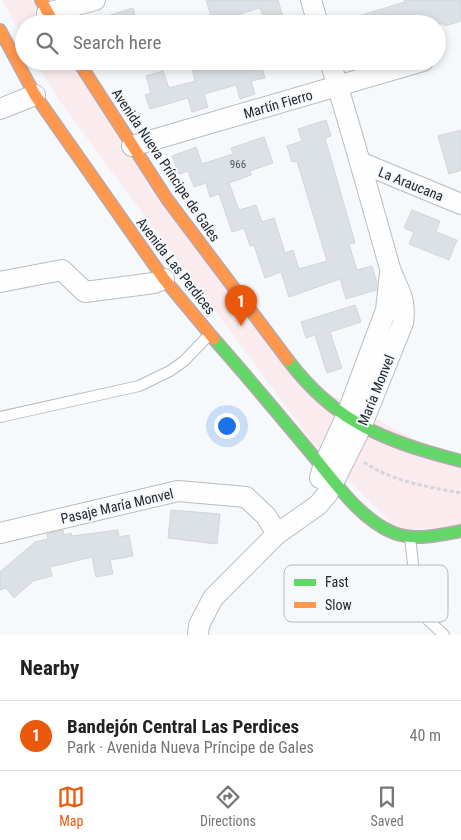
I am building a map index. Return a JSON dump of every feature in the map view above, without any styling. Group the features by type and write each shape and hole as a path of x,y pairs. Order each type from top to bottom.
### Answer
{"main road":[{"name":"Avenida Las Perdices","path":"0,30 15,58"},
{"name":"Avenida Las Perdices","path":"22,70 35,95 164,279 322,467 368,518 396,534 410,538 425,538 461,531"},
{"name":"Avenida Nueva Príncipe de Gales","path":"84,70 167,199 294,368 320,396 354,422 390,442 461,461"}],"street":[{"path":"48,12 95,0"},
{"path":"312,2 316,15"},
{"name":"María Monvel","path":"198,635 199,625 213,598 277,534 318,505 335,482 354,422 403,323 405,308 401,292 390,268 362,163 333,70"},
{"name":"Martín Fierro","path":"132,146 392,70"},
{"path":"0,109 35,95"},
{"name":"La Araucana","path":"362,163 461,204"},
{"path":"0,282 62,270 85,292 154,283 164,279"},
{"name":"María Monvel","path":"318,505 318,482 322,467 354,422"},
{"name":"Pasaje María Monvel","path":"0,533 178,491 246,497 266,516 277,534"}],"lane":[{"path":"0,416 139,386 155,379 184,361 210,334"},
{"path":"410,538 413,565"},
{"path":"430,622 444,635"}],"shaded area":[{"path":"2,0 33,0 42,15 15,15 15,24"},
{"path":"41,70 76,70 292,374 461,464 461,527 397,530 313,443 58,99"}],"building":[{"path":"206,0 278,0 282,15 262,15 260,8 236,15 211,15"},
{"path":"404,0 461,0 461,21 446,26 446,15 362,15 405,2"},
{"path":"133,8 135,15 110,15"},
{"path":"192,70 263,70 265,78 251,81 255,94 240,99 236,85 204,94 208,107 192,112 188,98 150,109 145,95 151,93 146,76 163,71 169,88 195,81"},
{"path":"326,120 331,136 325,138 355,243 349,244 357,270 372,266 377,283 376,290 346,299 340,279 289,297 281,272 265,278 254,245 250,246 244,228 232,232 219,194 210,197 206,183 194,187 188,171 179,174 172,156 196,147 202,164 233,154 231,148 264,137 273,163 250,171 251,175 229,183 239,210 256,205 262,222 274,218 285,253 293,250 299,269 327,261 297,161 292,162 287,146 302,141 298,129"},
{"path":"461,130 461,170 449,174 438,136"},
{"path":"412,210 440,221 436,232 457,240 449,260 409,244 414,232 404,228"},
{"path":"355,305 361,322 330,332 342,368 327,373 315,335 306,338 301,322"},
{"path":"171,510 220,514 217,544 168,538"},
{"path":"63,530 64,535 71,533 72,536 118,530 119,537 129,535 133,556 110,560 113,574 96,577 92,557 50,567 52,576 33,581 14,598 6,588 0,590 0,572 35,542 48,539 47,534"}],"traffic: fast":[{"path":"214,339 345,495 368,517 394,533 410,537 461,531"},
{"path":"288,360 324,400 364,427 409,446 461,461"}],"traffic: slow":[{"path":"41,0 49,15"},
{"path":"0,30 15,58"},
{"path":"22,70 35,95 164,279 214,339"},
{"path":"84,70 167,199 288,360"}],"place":[{"name":"Bandejón Central Las Perdices","path":"241,326"}]}
